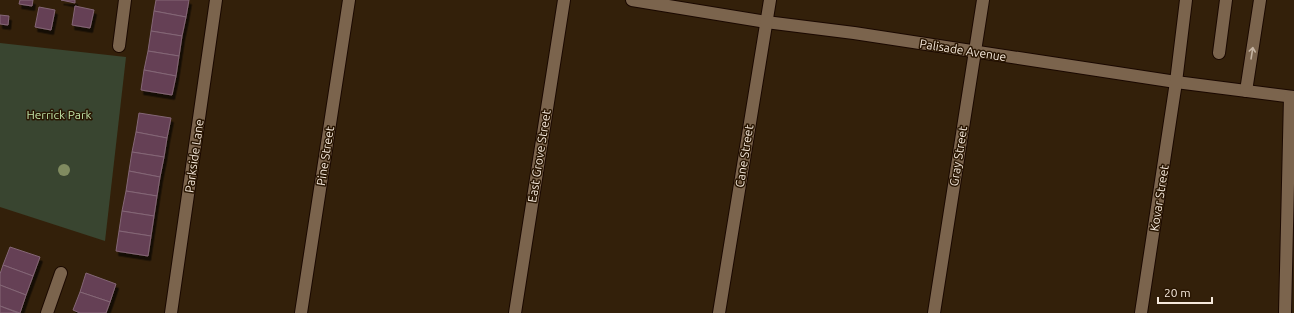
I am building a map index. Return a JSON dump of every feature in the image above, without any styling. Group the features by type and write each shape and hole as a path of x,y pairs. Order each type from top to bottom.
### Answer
{"street":[{"path":"119,46 125,0"},
{"name":"Parkside Lane","path":"171,313 216,0"},
{"name":"Pine Street","path":"301,313 349,0"},
{"name":"East Grove Street","path":"515,313 564,0"},
{"name":"Palisade Avenue","path":"632,0 766,22 854,33 1246,92 1292,97"},
{"name":"Cane Street","path":"719,313 770,0"},
{"name":"Gray Street","path":"934,313 983,0"},
{"name":"Kovar Street","path":"1141,313 1176,82 1186,0"},
{"path":"1218,52 1226,0"},
{"path":"1246,92 1260,0"},
{"path":"1285,313 1292,97"},
{"path":"47,313 61,273"}],"green space":[{"name":"Herrick Park","path":"0,43 126,57 105,241 0,207"}],"building":[{"path":"20,0 33,0 32,6 19,4"},
{"path":"61,0 75,0 75,3"},
{"path":"156,0 189,0 186,17 154,11"},
{"path":"75,6 94,10 90,28 72,25"},
{"path":"39,7 55,10 51,30 35,27"},
{"path":"154,11 186,17 182,36 151,31"},
{"path":"0,15 9,16 8,25 0,24"},
{"path":"151,31 182,36 179,56 148,51"},
{"path":"148,51 179,56 176,76 144,70"},
{"path":"144,70 176,76 172,95 141,90"},
{"path":"139,113 171,118 167,138 136,132"},
{"path":"136,132 167,138 164,157 132,152"},
{"path":"132,152 164,157 160,177 129,171"},
{"path":"129,171 160,177 157,196 126,191"},
{"path":"126,191 157,196 154,216 122,211"},
{"path":"122,211 154,216 151,236 119,231"},
{"path":"119,231 151,236 148,256 116,251"},
{"path":"10,247 40,257 33,276 3,265"},
{"path":"3,265 33,276 26,295 0,285 0,274"},
{"path":"86,273 116,284 110,302 80,292"},
{"path":"0,285 26,295 20,313 0,306"},
{"path":"80,292 110,302 106,313 80,313 73,310"},
{"path":"0,306 18,313 0,313"}]}
